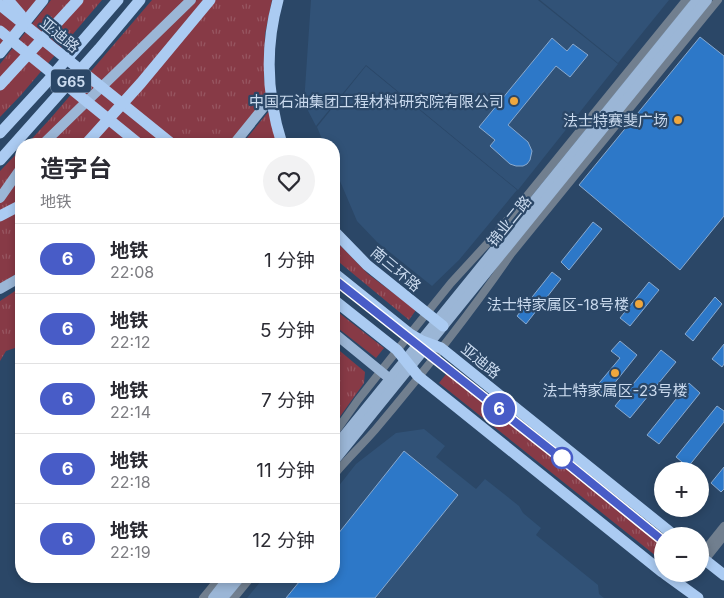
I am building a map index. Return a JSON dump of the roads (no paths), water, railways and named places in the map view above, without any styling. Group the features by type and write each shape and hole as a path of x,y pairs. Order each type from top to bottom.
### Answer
{"highway":[{"path":"8,0 41,39"},
{"path":"0,53 43,0"},
{"path":"0,85 78,0"},
{"name":"G65","path":"0,133 118,0"},
{"name":"G65","path":"20,138 140,0"},
{"path":"92,138 142,83 210,0"},
{"path":"278,0 270,47 269,74 271,98 281,138"},
{"name":"亚迪路","path":"0,5 165,138"},
{"path":"0,32 132,138"},
{"name":"G65","path":"0,160 15,143"},
{"path":"0,216 15,208"},
{"name":"南三环路","path":"340,237 367,265 440,324"},
{"name":"亚迪路","path":"340,278 410,334 441,348 664,527"},
{"path":"340,305 397,350 418,376 654,565"},
{"path":"709,563 724,575"},
{"path":"676,582 698,598"}],"main road":[{"path":"49,138 191,0"},
{"name":"锦业二路","path":"340,441 426,342 697,0"},
{"name":"锦业二路","path":"440,324 707,0"},
{"path":"239,138 271,98"},
{"path":"0,198 15,177"},
{"path":"0,289 15,280"},
{"path":"340,338 393,381"},
{"name":"锦业二路","path":"340,453 393,381"},
{"path":"213,598 225,583"},
{"path":"223,598 235,583"}],"street":[{"path":"340,426 380,371 451,283 502,228 686,0"},
{"path":"340,467 374,432 484,295 511,254 718,0"},
{"path":"709,547 724,526"},
{"path":"709,550 724,536"},
{"path":"204,598 216,583"},
{"path":"234,598 246,583"}],"metro line":[{"name":"6","path":"340,284 654,534"}],"place":[{"name":"中国石油集团工程材料研究院有限公司","path":"514,101"},
{"name":"法士特赛斐广场","path":"678,120"},
{"name":"法士特家属区-18号楼","path":"639,304"},
{"name":"法士特家属区-23号楼","path":"615,373"}]}
